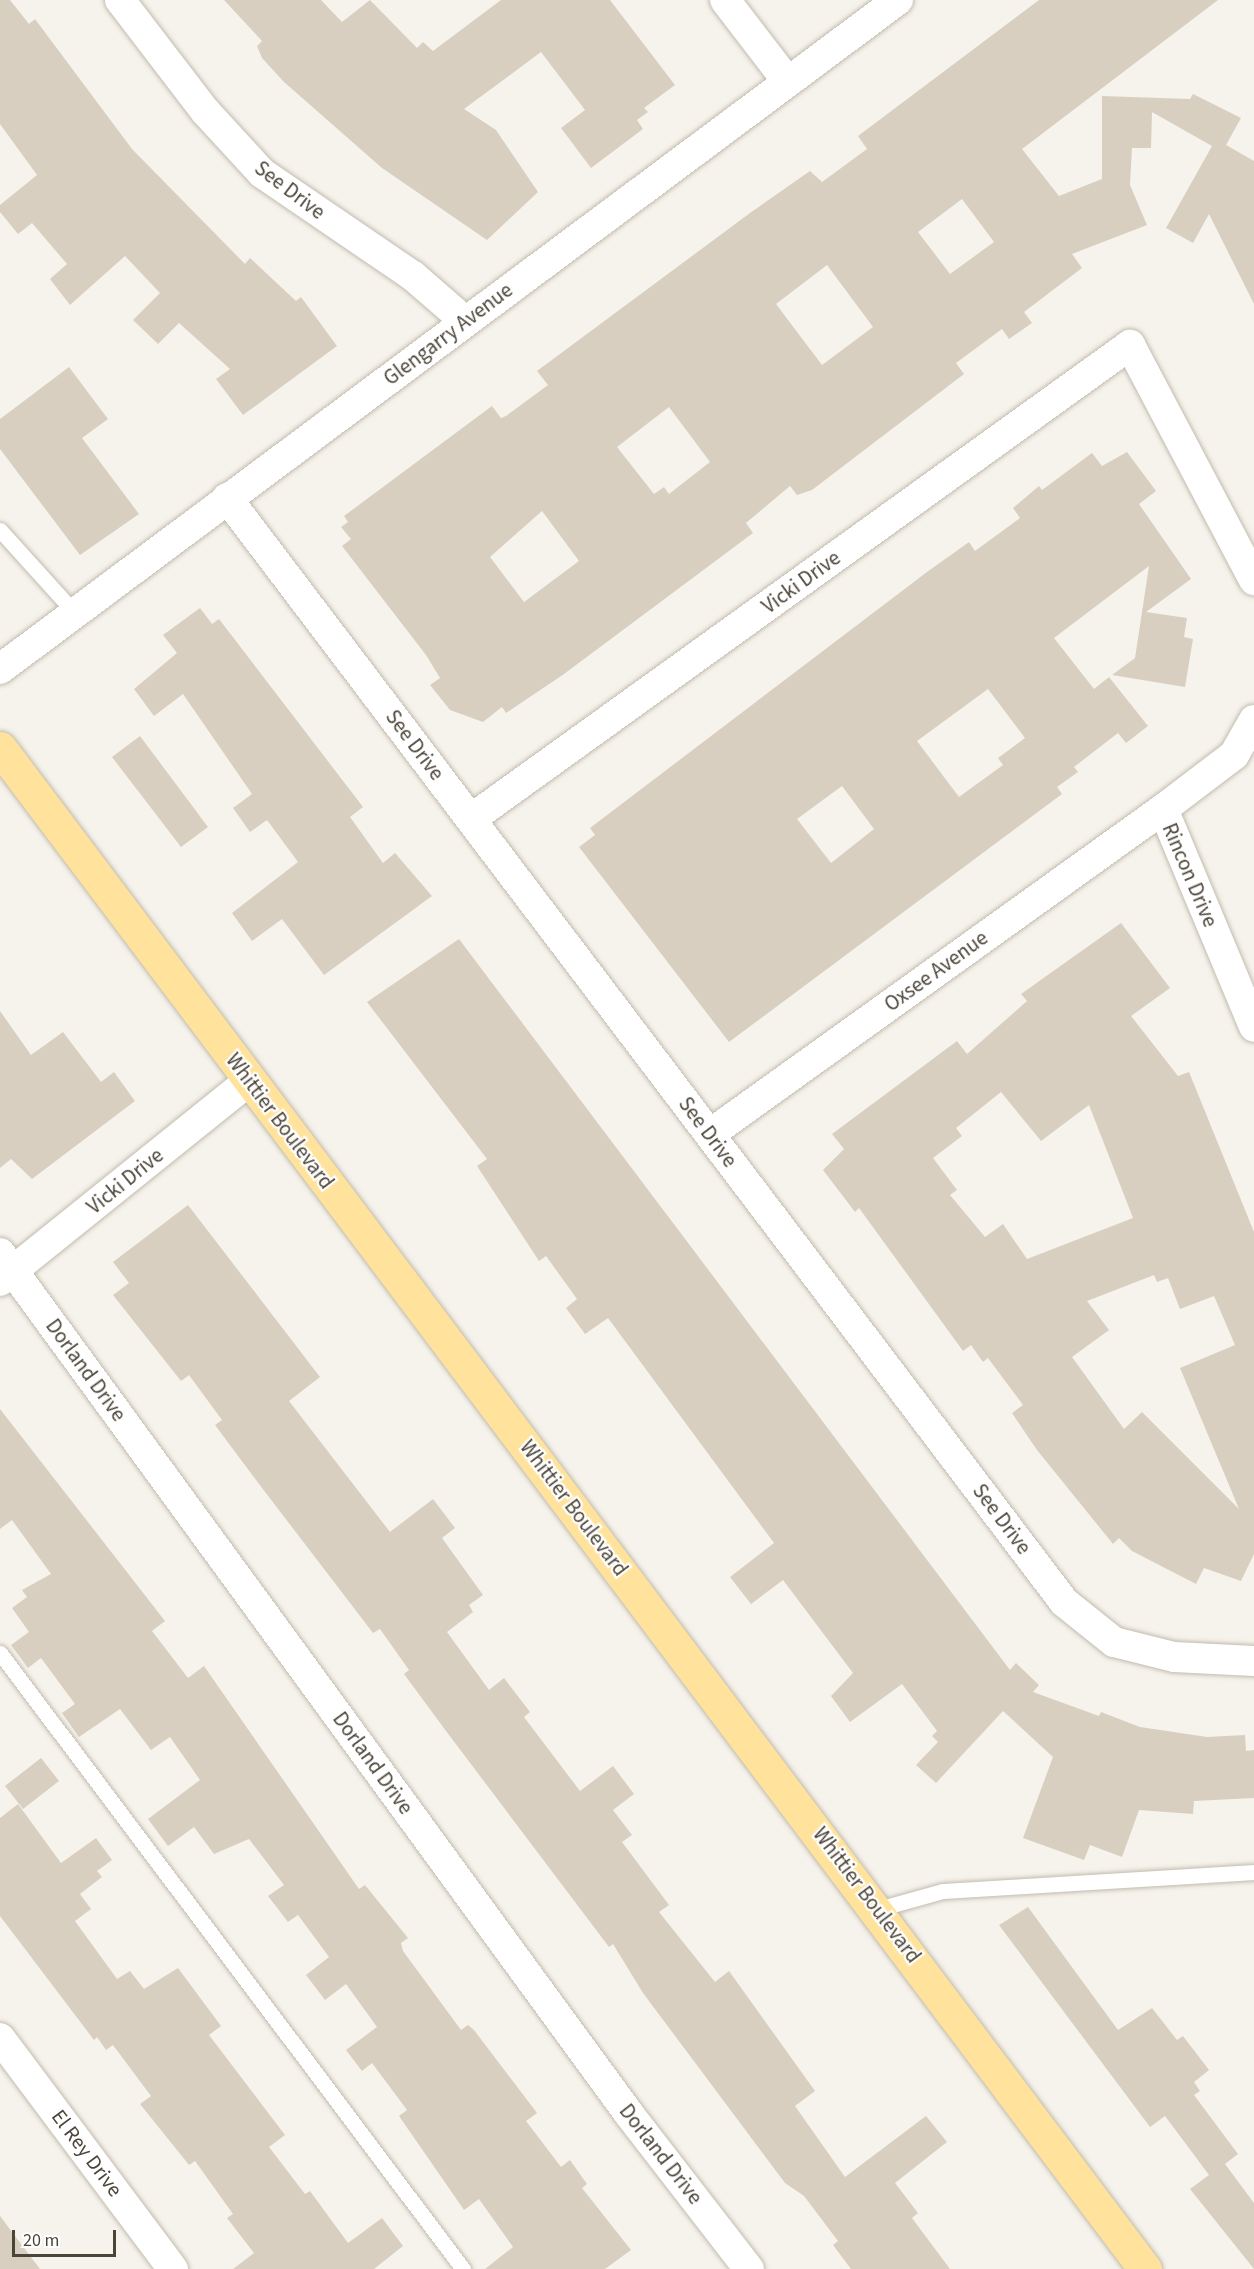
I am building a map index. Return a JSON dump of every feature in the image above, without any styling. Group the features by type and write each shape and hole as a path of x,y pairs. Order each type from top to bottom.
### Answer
{"main road":[{"name":"Whittier Boulevard","path":"0,748 249,1081 878,1908 1145,2269"}],"street":[{"name":"See Drive","path":"120,0 205,111 262,173 413,276 465,321"},
{"path":"725,0 788,82"},
{"name":"Glengarry Avenue","path":"0,669 898,0"},
{"name":"Vicki Drive","path":"471,819 1130,345 1254,580"},
{"name":"See Drive","path":"227,498 1064,1602 1114,1642 1174,1657 1254,1660"},
{"name":"Rincon Drive","path":"1254,720 1234,755 1163,809 1254,1027"},
{"name":"Oxsee Avenue","path":"710,1134 1163,809"},
{"name":"Vicki Drive","path":"5,1269 249,1081"},
{"name":"Dorland Drive","path":"5,1269 629,2114 749,2269"},
{"name":"El Rey Drive","path":"0,2038 173,2269"}],"lane":[{"path":"0,530 75,613"},
{"path":"0,1653 463,2269"},
{"path":"878,1908 943,1891 1254,1872"}],"building":[{"path":"0,0 10,0 29,24 35,19 132,149 245,264 250,258 296,301 301,297 337,346 243,415 216,379 230,369 179,323 158,344 133,320 160,293 125,256 70,305 50,279 67,264 32,223 18,234 0,212 0,205 37,175 0,124"},
{"path":"224,0 321,0 342,22 370,0 417,48 423,42 433,51 501,0 610,0 675,85 644,108 648,112 637,120 643,129 591,168 561,128 585,110 541,52 464,109 496,130 538,192 487,240 382,168 284,82 262,58 257,46 262,41"},
{"path":"1039,0 1218,0 1022,149 1059,196 1102,179 1102,96 1190,99 1193,94 1241,118 1226,145 1254,161 1254,304 1209,214 1193,243 1166,228 1212,146 1152,112 1151,148 1132,148 1130,185 1147,225 1072,254 1082,268 1024,312 1032,323 1009,339 1002,329 956,363 964,374 812,490 797,495 790,486 746,523 753,533 564,674 506,713 502,707 483,722 450,710 430,685 440,678 426,655 342,546 351,539 341,527 348,522 344,516 492,406 501,418 548,385 537,371 810,171 822,182 867,149 858,136","holes":["962,199 994,242 950,274 918,232","827,265 873,327 822,365 776,304","669,407 710,462 669,494 664,487 654,494 617,447","542,511 579,561 524,602 490,557"]},
{"path":"69,367 108,419 82,438 139,514 80,555 0,449 0,419"},
{"path":"1127,452 1156,491 1139,504 1191,579 1146,612 1187,618 1184,637 1193,639 1185,687 1112,675 1135,658 1149,566 1054,638 1094,689 1109,677 1148,726 1126,743 1118,733 1074,767 1078,772 1057,787 1062,794 729,1042 579,847 595,835 590,828 927,572 969,542 975,551 1020,518 1013,508 1039,486 1042,490 1092,453 1102,466","holes":["988,689 1025,738 998,758 1003,765 959,797 917,741","842,786 874,829 831,863 797,819"]},
{"path":"200,608 212,624 219,619 363,807 350,817 383,863 395,853 432,896 324,975 282,919 252,941 232,913 298,862 267,820 250,832 233,808 252,794 183,694 154,716 134,689 177,653 163,635"},
{"path":"140,736 208,827 181,847 112,757"},
{"path":"1121,923 1170,988 1131,1016 1178,1076 1189,1072 1254,1232 1254,1554 1241,1581 1204,1568 1196,1584 1132,1551 1119,1538 1113,1544 1037,1450 1012,1413 1023,1405 988,1358 983,1362 971,1345 963,1351 859,1208 855,1212 823,1170 844,1149 832,1134 957,1041 967,1054 1027,1001 1021,994","holes":["1001,1092 1041,1141 1089,1105 1133,1218 1027,1259 1003,1224 985,1237 950,1195 957,1190 933,1158 962,1136 956,1128","1154,1275 1157,1282 1168,1278 1180,1309 1214,1296 1235,1345 1180,1368 1239,1509 1142,1412 1124,1429 1072,1357 1109,1330 1087,1301"]},
{"path":"459,939 1010,1670 1016,1663 1039,1685 1033,1692 1099,1716 1101,1712 1140,1727 1207,1737 1245,1735 1246,1751 1254,1750 1254,1798 1194,1801 1193,1814 1139,1810 1122,1857 1090,1845 1084,1860 1023,1838 1053,1757 1003,1711 936,1783 916,1765 938,1742 932,1736 937,1731 902,1684 850,1722 831,1696 853,1673 783,1580 751,1604 730,1577 774,1543 608,1318 585,1334 566,1308 577,1299 546,1256 539,1261 477,1166 487,1159 367,1002"},
{"path":"0,1011 31,1055 63,1032 101,1082 114,1072 135,1101 32,1179 11,1159 0,1168"},
{"path":"188,1205 320,1377 289,1401 390,1532 433,1499 455,1528 442,1538 483,1595 469,1605 473,1612 447,1632 489,1690 504,1678 530,1712 524,1717 580,1791 613,1766 634,1794 613,1810 632,1835 622,1842 669,1905 659,1912 715,1982 729,1971 815,2091 795,2106 845,2177 926,2116 947,2142 895,2183 918,2213 912,2218 950,2269 851,2269 833,2245 838,2241 804,2196 785,2183 643,1993 613,1944 609,1947 404,1674 409,1670 380,1629 373,1633 215,1425 222,1420 189,1375 181,1381 113,1295 129,1283 113,1262"},
{"path":"0,1409 165,1621 152,1631 188,1678 204,1666 359,1889 365,1885 408,1938 401,1943 403,1951 461,2030 468,2025 474,2030 537,2113 526,2121 561,2167 570,2160 587,2184 582,2188 631,2250 605,2269 485,2269 513,2247 479,2199 464,2210 399,2116 407,2110 372,2063 362,2071 346,2050 377,2027 346,1984 325,2000 306,1975 329,1957 298,1915 288,1922 268,1896 284,1885 249,1839 214,1854 194,1827 168,1846 148,1819 200,1780 170,1737 151,1750 120,1709 79,1737 62,1713 75,1704 41,1658 28,1668 11,1645 29,1632 12,1608 27,1597 22,1590 51,1574 12,1520 0,1529"},
{"path":"41,1758 59,1781 23,1809 5,1786"},
{"path":"18,1804 61,1863 96,1838 112,1860 97,1871 102,1877 80,1894 91,1909 75,1921 117,1979 130,1971 144,1989 178,1968 221,2026 209,2035 285,2135 269,2147 305,2194 310,2191 348,2243 382,2218 403,2246 374,2269 233,2269 254,2253 227,2218 233,2214 195,2161 189,2165 140,2104 151,2096 113,2045 106,2050 97,2037 94,2040 0,1916 0,1818"},
{"path":"1028,1907 1118,2030 1152,2008 1177,2040 1183,2036 1209,2070 1194,2082 1200,2091 1194,2095 1238,2154 1225,2164 1254,2203 1254,2269 1190,2189 1209,2175 1165,2116 1150,2127 999,1925"},
{"path":"0,2216 40,2269 0,2269"}]}
